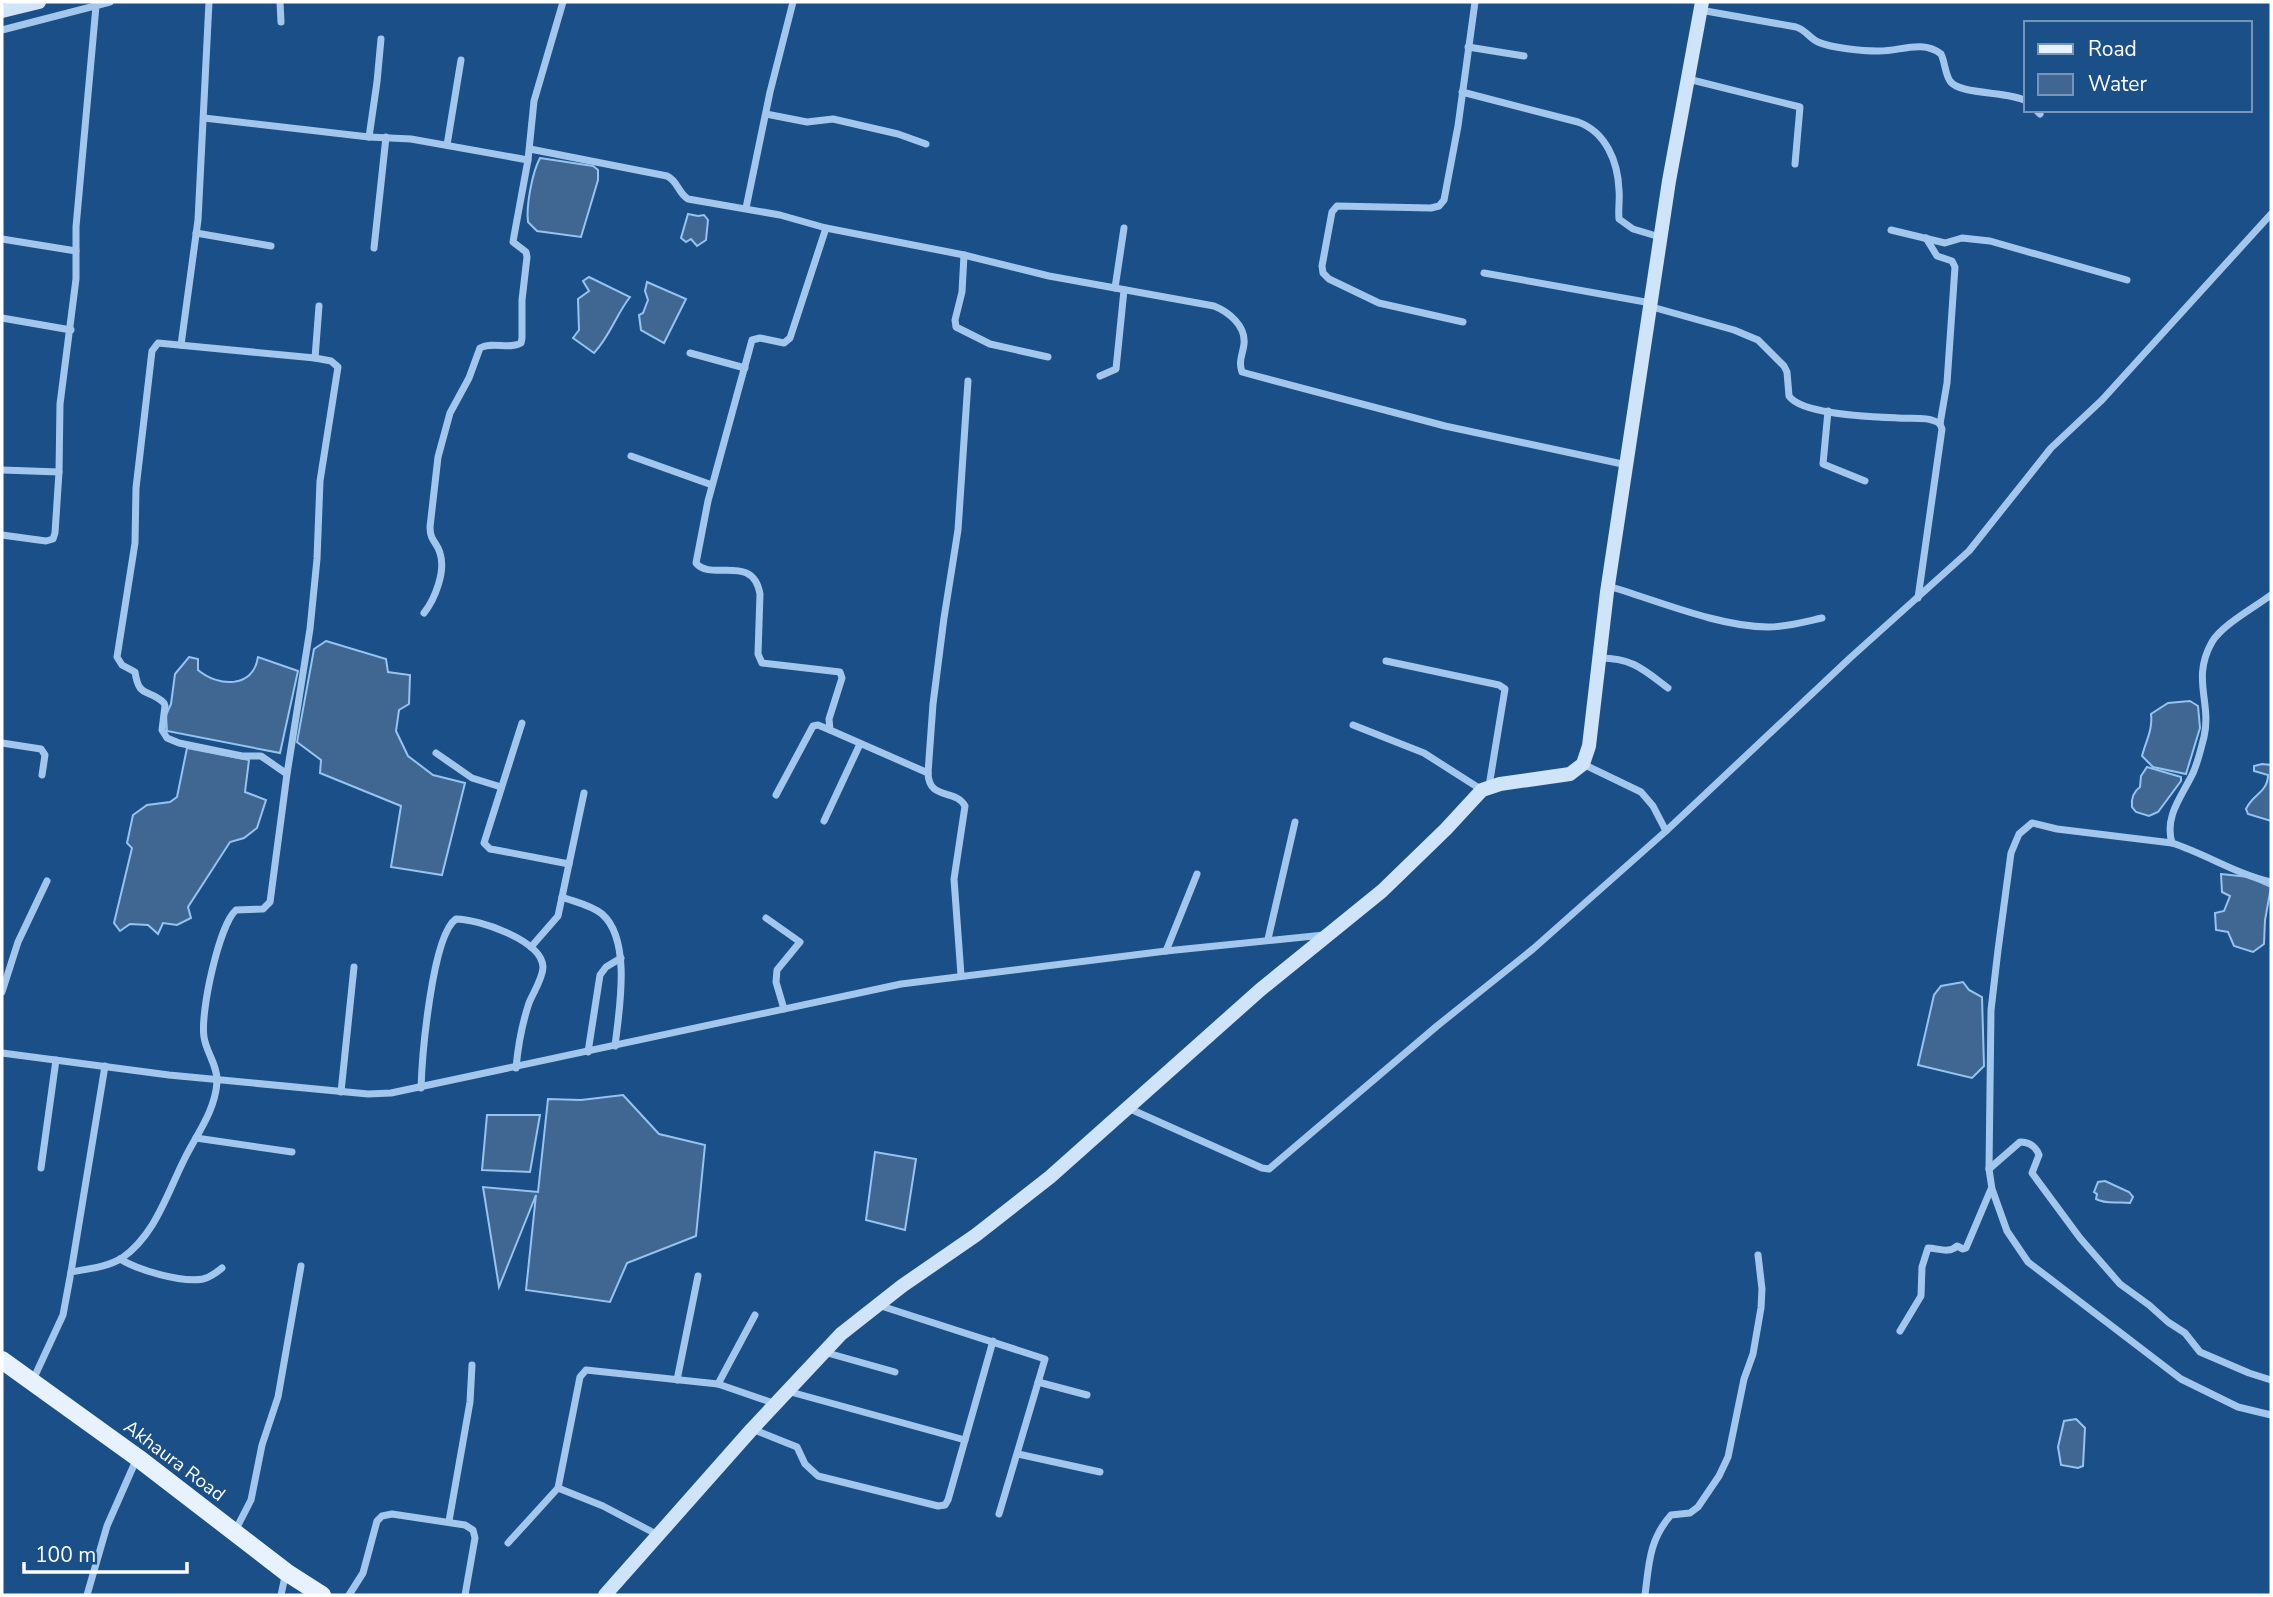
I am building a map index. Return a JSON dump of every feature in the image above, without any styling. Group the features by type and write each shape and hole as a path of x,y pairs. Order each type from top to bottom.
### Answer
{"main road":[{"name":"Akhaura Road","path":"2,1360 138,1458 286,1572 322,1595"}],"street":[{"path":"2,11 39,2"},
{"path":"2,30 110,2"},
{"path":"181,345 196,233 209,2"},
{"path":"280,2 281,22"},
{"path":"424,613 434,601 439,584 440,553 431,538 430,527 438,457 450,413 469,378 480,348 489,345 516,346 521,343 527,257 526,252 513,242 530,149 534,101 563,2"},
{"path":"747,208 793,2"},
{"path":"1463,322 1379,303 1328,279 1322,266 1332,212 1337,206 1431,208 1441,204 1446,194 1475,2"},
{"path":"2,535 46,541 53,539 57,523 60,404 71,330 76,227 96,6"},
{"path":"1353,725 1424,753 1486,788 1570,774 1583,764 1589,746 1608,586 1652,305 1660,237 1701,6 1796,27 1805,30 1820,43 1858,50 1877,51 1903,47 1933,49 1943,57 1948,78 1953,85 2015,96 2024,100"},
{"path":"369,137 381,39"},
{"path":"1468,47 1524,55"},
{"path":"447,145 461,60"},
{"path":"1687,79 1798,106 1801,113 1795,164"},
{"path":"1462,92 1578,121 1590,127 1613,156 1619,186 1618,215 1621,222 1633,229 1660,237"},
{"path":"766,114 807,122 833,119 898,134 926,144"},
{"path":"204,118 369,137 411,139 528,160"},
{"path":"374,248 386,138"},
{"path":"530,149 654,172 672,178 680,192 688,199 747,208 826,228 1049,275 1206,303 1222,309 1244,331 1245,343 1239,363 1242,372 1445,426 1627,465"},
{"path":"1128,1108 1269,1169 1483,990 1666,831 1969,551 2051,448 2102,400 2271,214"},
{"path":"826,228 790,338 784,343 754,339 712,485 696,565 702,568 742,571 751,576 758,585 761,594 758,654 762,663 840,672 842,678 829,719 830,730"},
{"path":"1115,288 1124,228"},
{"path":"1891,230 1945,243 1962,238 1990,241 2127,280"},
{"path":"196,233 271,246"},
{"path":"1918,599 1942,429 1940,424 1947,383 1955,267 1952,261 1937,256 1926,238"},
{"path":"2,239 76,251"},
{"path":"964,255 956,327 990,344 1048,357"},
{"path":"1484,274 1652,305 1734,330 1758,340 1784,366 1791,400 1802,406 1828,411 1929,419 1940,424"},
{"path":"1100,376 1116,369 1124,290"},
{"path":"314,358 319,306"},
{"path":"2,318 71,330"},
{"path":"71,1272 120,1259 137,1245 150,1227 207,1118 217,1080 203,1034 203,1022 221,938 229,917 236,910 263,909 270,902 310,629 317,559 320,481 337,372 334,362 314,358 158,343 152,351 136,488 135,543 117,657 122,665 135,672 140,691 164,703 162,730 167,738 178,743 242,756 261,756 287,774"},
{"path":"690,353 745,368"},
{"path":"961,975 954,887 955,861 965,806 961,800 932,788 928,773 933,704 958,530 968,381"},
{"path":"1828,411 1823,464 1865,481"},
{"path":"631,456 712,485"},
{"path":"2,470 59,472"},
{"path":"1608,586 1686,610 1756,626 1784,626 1822,618"},
{"path":"2172,843 2172,812 2194,771 2205,734 2205,704 2201,684 2202,668 2208,651 2223,630 2271,595"},
{"path":"1600,658 1627,660 1668,688"},
{"path":"605,1595 752,1429 841,1334 1050,1177 1283,970 1382,891 1486,788 1505,689 1499,685 1386,661"},
{"path":"522,723 486,832 486,846 569,864"},
{"path":"776,795 813,726 818,725 928,773"},
{"path":"2,743 41,749 45,755 42,775"},
{"path":"824,821 860,744"},
{"path":"436,753 472,778 501,787"},
{"path":"1583,764 1641,792 1648,799 1666,831"},
{"path":"531,947 554,923 584,793"},
{"path":"1268,939 1295,822"},
{"path":"2271,882 2254,878 2215,862 2197,851 2172,843 2057,829 2038,823 2027,825 2019,834 2011,853 1991,1010 1989,1169 1992,1189 2007,1231 2028,1262 2181,1379 2238,1407 2271,1416"},
{"path":"1166,951 1197,874"},
{"path":"2,992 18,942 47,881"},
{"path":"562,897 592,908 605,917 614,934 621,958 622,976 615,1046"},
{"path":"766,918 800,942 777,970 776,982 784,1009"},
{"path":"421,1088 423,1046 436,966 451,923 461,919 496,927 531,947 540,959 542,968 524,1020 516,1068"},
{"path":"2,1054 217,1080 378,1094 421,1088 901,984 1268,939 1324,935"},
{"path":"588,1052 600,975 606,967 621,958"},
{"path":"341,1092 354,967"},
{"path":"41,1168 56,1060"},
{"path":"32,1383 63,1315 105,1066"},
{"path":"196,1139 292,1152"},
{"path":"1989,1169 2020,1142 2036,1148 2039,1155 2032,1173 2080,1238 2120,1284 2186,1333 2200,1352 2271,1380"},
{"path":"1900,1331 1921,1296 1923,1267 1928,1248 1947,1251 1957,1246 1963,1250 1966,1248 1992,1189"},
{"path":"1645,1595 1647,1571 1656,1534 1671,1515 1690,1513 1699,1507 1720,1476 1728,1457 1744,1380 1753,1354 1761,1308 1758,1255"},
{"path":"120,1259 144,1271 189,1279 204,1279 222,1268"},
{"path":"234,1531 251,1500 262,1445 278,1397 302,1266"},
{"path":"677,1380 698,1276"},
{"path":"878,1305 1043,1357 1045,1363 999,1514"},
{"path":"718,1384 755,1315"},
{"path":"752,1429 797,1447 811,1471 828,1480 938,1506 945,1505 993,1341"},
{"path":"823,1352 895,1372"},
{"path":"449,1521 470,1402 472,1365"},
{"path":"508,1543 558,1488 582,1373 591,1370 631,1377 718,1384 776,1404"},
{"path":"1038,1382 1087,1395"},
{"path":"788,1391 965,1440"},
{"path":"1018,1454 1100,1472"},
{"path":"87,1595 107,1526 138,1458"},
{"path":"558,1488 603,1506 658,1535"},
{"path":"349,1595 363,1573 380,1517 392,1514 449,1521 470,1527 475,1534 466,1595"},
{"path":"281,1595 286,1572"}],"water":[{"path":"540,158 593,166 598,170 598,180 581,237 537,231 528,222 530,190"},
{"path":"688,214 704,215 708,220 706,240 697,246 691,239 686,242 681,238"},
{"path":"589,277 630,297 594,353 573,338 579,330 578,299 589,291 583,281"},
{"path":"647,282 686,299 664,343 641,330 639,315 643,313 648,300 645,291"},
{"path":"326,641 386,659 388,672 410,675 409,704 399,710 396,731 408,756 433,775 465,783 442,875 391,867 401,806 320,773 321,760 297,742 314,649"},
{"path":"189,657 198,659 198,670 206,676 224,682 242,680 249,675 258,657 298,671 280,753 167,731 166,715 171,704 175,674"},
{"path":"2190,701 2198,706 2200,728 2186,774 2153,767 2142,756 2150,730 2151,714 2168,703"},
{"path":"187,748 249,760 245,792 266,800 257,828 244,838 230,842 188,907 191,918 177,925 163,923 158,934 148,925 130,924 120,931 114,923 132,848 127,843 133,815 147,805 170,802 177,797"},
{"path":"2271,765 2271,821 2248,814 2246,809 2263,790 2267,781 2268,775 2254,771 2254,766"},
{"path":"2147,767 2181,777 2181,781 2158,812 2149,816 2136,812 2132,807 2132,798 2140,787 2141,776"},
{"path":"2221,874 2249,877 2271,887 2264,944 2253,952 2234,946 2228,932 2216,930 2215,913 2224,911 2230,896 2222,892"},
{"path":"1963,982 1969,990 1982,997 1984,1066 1972,1078 1918,1065 1934,995 1941,986"},
{"path":"623,1095 659,1134 705,1145 696,1236 627,1263 610,1302 526,1290 536,1195 499,1287 483,1187 538,1192 548,1099 581,1100"},
{"path":"487,1115 540,1115 530,1172 482,1170"},
{"path":"875,1152 916,1159 905,1230 866,1220"},
{"path":"2105,1181 2129,1192 2133,1197 2130,1203 2096,1199 2097,1194 2094,1192 2098,1182"},
{"path":"2076,1419 2085,1428 2083,1466 2078,1468 2061,1465 2058,1447 2064,1421"}]}
